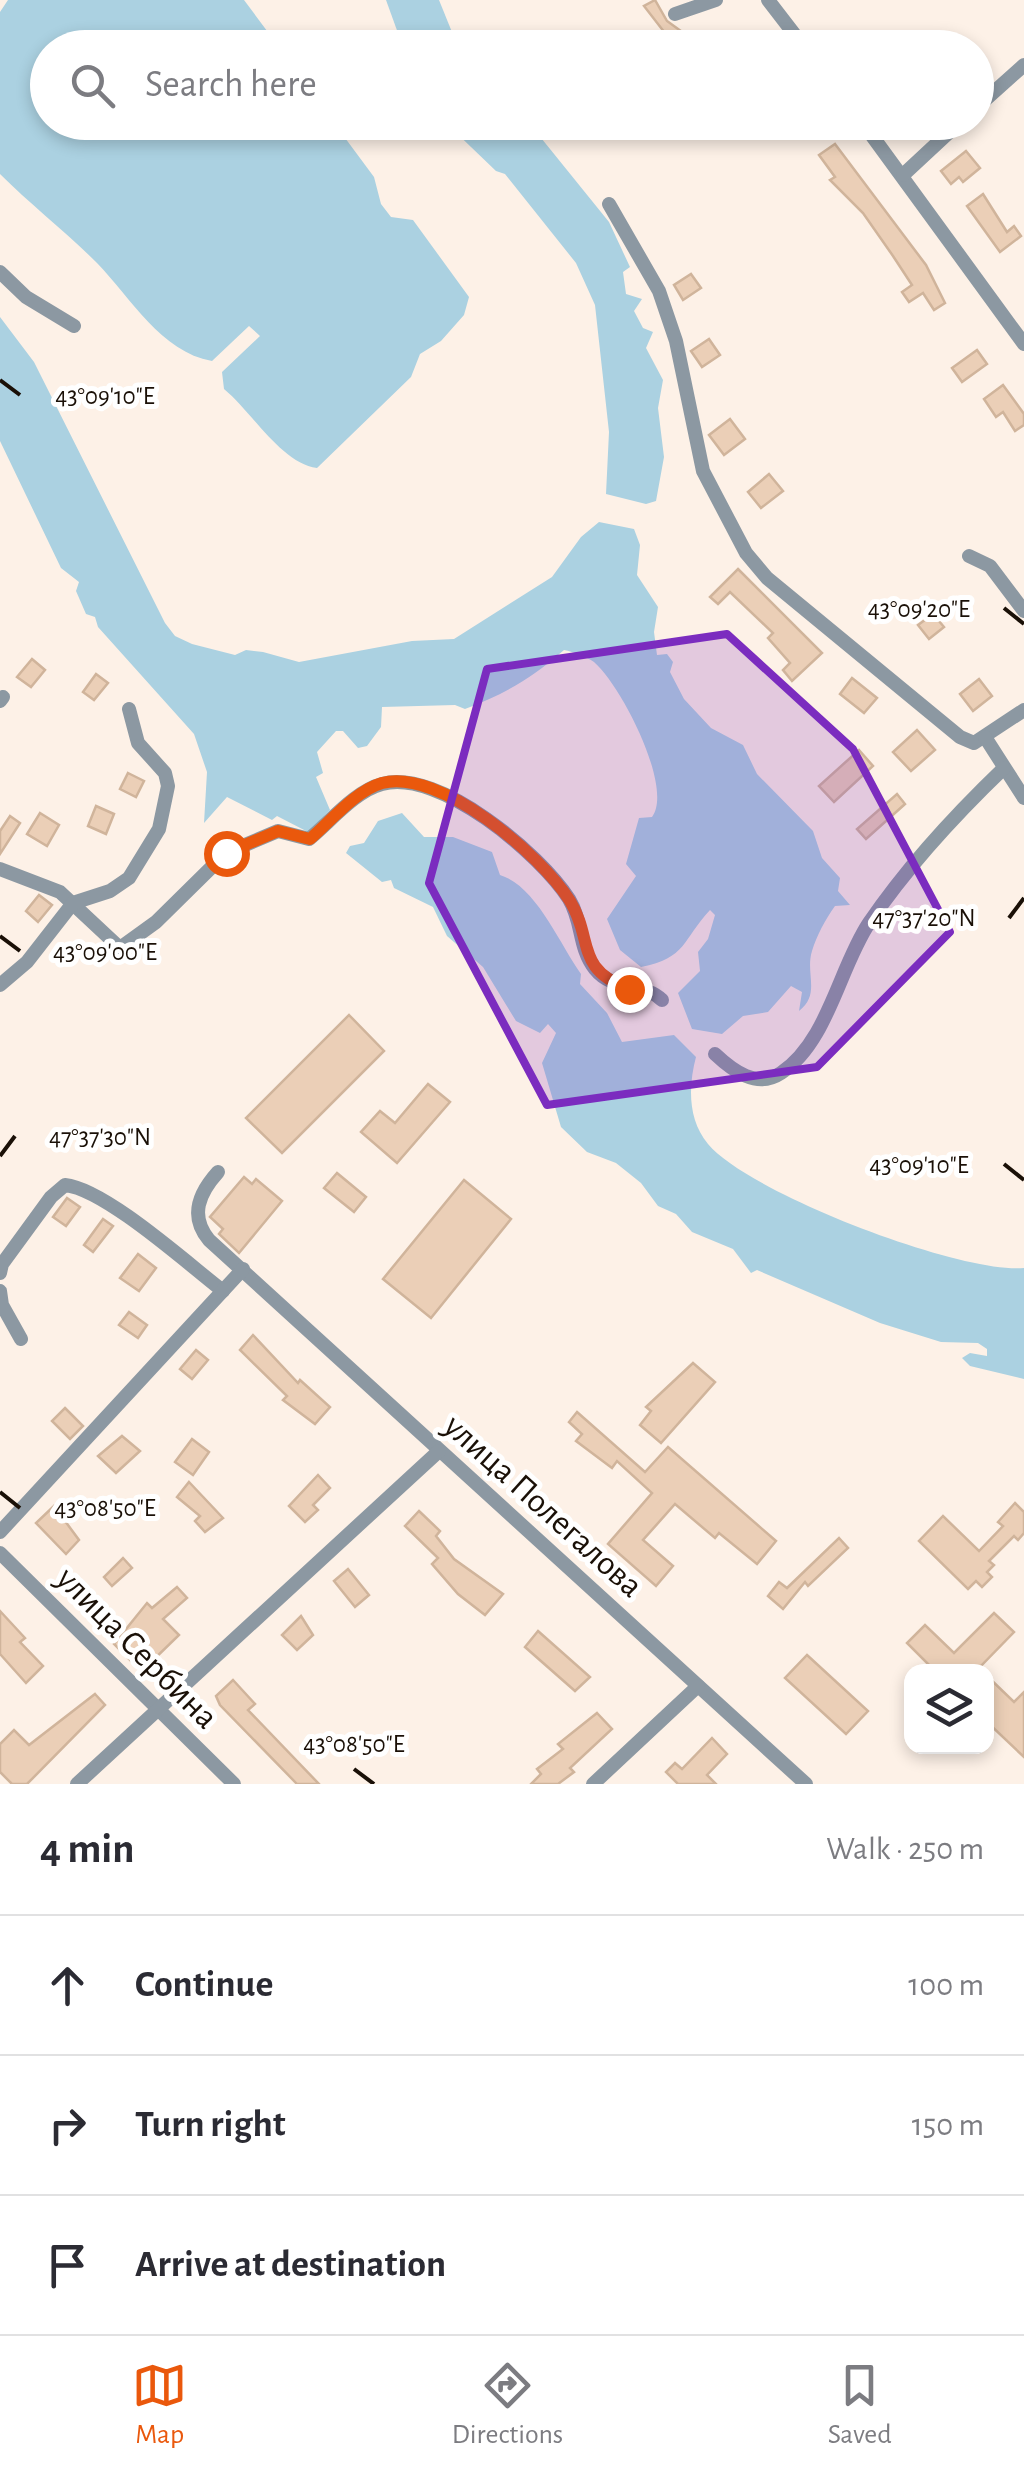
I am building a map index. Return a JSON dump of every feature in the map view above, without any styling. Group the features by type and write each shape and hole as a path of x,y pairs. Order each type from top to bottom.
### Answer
{"street":[{"path":"674,14 716,0"},
{"path":"768,0 790,30"},
{"path":"994,92 1024,65"},
{"path":"876,140 1024,344"},
{"path":"902,175 940,140"},
{"path":"609,204 659,291 676,341 703,471 746,553 767,578 960,737 974,742 986,738 1024,710"},
{"path":"0,272 26,296 74,326"},
{"path":"969,556 990,566 1024,611"},
{"path":"0,985 27,962 72,902 110,891 129,878 159,829 167,806 165,773 138,743 129,708"},
{"path":"986,738 1024,798"},
{"path":"715,1054 738,1074 756,1079 770,1079 796,1060 818,1027 845,963 870,923 924,853 1004,768"},
{"path":"0,868 60,892 120,948 156,922 226,853 278,831 310,839 379,784 416,784 482,816 534,857 578,916 582,942 596,970 616,984 650,992 662,1000"},
{"name":"улица Полегалова","path":"218,1172 200,1196 197,1220 209,1240 806,1784"},
{"path":"0,1274 2,1264 50,1197 65,1185 81,1187 108,1204 223,1292"},
{"path":"0,1532 243,1270"},
{"path":"0,1291 2,1306 21,1339"},
{"path":"77,1784 439,1451"},
{"name":"улица Сербина","path":"0,1553 234,1784"},
{"path":"594,1784 698,1686"}],"highlighted area":[{"path":"727,634 853,749 950,932 817,1067 547,1105 429,883 487,669"}],"water":[{"path":"8,0 244,0 266,30 30,30 30,140 347,140 374,177 381,204 391,217 413,220 469,297 464,315 441,341 420,354 411,377 317,468 279,447 224,389 222,372 260,336 249,326 212,361 177,347 148,322 97,263 0,174 0,12"},
{"path":"386,0 439,0 451,30 397,30"},
{"path":"464,140 543,140 609,222 630,267 623,272 626,294 642,299 634,311 643,328 653,332 646,348 663,380 658,408 664,457 656,501 646,504 606,494 609,432 595,305 576,263 505,174 496,171"},
{"path":"0,317 34,362 165,623 175,636 192,644 235,655 246,650 263,652 299,662 412,641 454,639 552,577 581,537 599,522 634,529 640,545 637,575 658,607 654,632 657,655 667,654 673,662 670,672 684,699 711,728 743,745 757,774 813,831 822,858 840,878 838,891 850,905 835,906 819,933 810,959 811,991 806,1004 799,1011 802,992 791,986 768,1012 743,1016 722,1034 692,1029 678,993 700,971 698,952 708,939 715,915 710,910 667,959 641,967 620,950 607,919 636,876 626,864 639,818 652,817 657,803 656,784 641,737 618,692 594,662 572,652 564,650 518,684 465,709 455,705 382,707 381,727 367,746 358,748 343,731 336,731 317,752 323,773 316,777 330,810 308,832 277,816 272,820 227,797 204,823 207,772 194,734 98,627 95,617 86,614 76,591 79,582 61,568 0,441"},
{"path":"402,813 424,837 453,837 492,852 500,875 525,891 546,917 581,974 580,984 607,1013 622,1042 674,1035 696,1057 691,1091 693,1114 701,1135 731,1164 810,1207 907,1245 994,1266 1024,1268 1024,1379 970,1366 962,1358 970,1353 987,1356 987,1349 978,1343 941,1342 880,1323 757,1270 751,1273 733,1249 692,1232 676,1214 658,1206 641,1183 616,1163 587,1152 561,1127 542,1063 556,1033 548,1024 540,1033 516,1021 483,967 447,936 433,907 394,888 391,880 382,882 346,853 350,846 364,843 378,821"}],"building":[{"path":"655,0 667,21 679,30 663,30 644,6"},
{"path":"835,144 926,265 945,303 934,310 923,293 909,302 902,292 912,285 863,213 830,180 835,177 819,155"},
{"path":"966,151 980,168 963,182 959,177 951,184 941,171"},
{"path":"983,194 1007,232 1014,226 1021,236 1000,252 967,206"},
{"path":"691,274 701,288 683,300 674,285"},
{"path":"709,339 720,355 702,367 691,351"},
{"path":"977,350 987,364 962,382 952,368"},
{"path":"1003,385 1024,414 1024,425 1015,431 1003,412 996,417 984,399"},
{"path":"730,419 745,439 724,455 709,435"},
{"path":"769,474 783,491 761,508 748,492"},
{"path":"738,569 822,653 792,681 783,670 790,663 768,638 773,633 730,592 718,604 710,597"},
{"path":"933,614 944,627 929,639 918,625"},
{"path":"32,659 45,670 31,687 17,677"},
{"path":"96,674 108,683 94,700 83,692"},
{"path":"852,678 877,698 864,713 840,694"},
{"path":"979,679 992,696 973,711 960,694"},
{"path":"917,730 935,750 911,771 893,752"},
{"path":"859,750 873,766 834,802 819,786"},
{"path":"128,773 144,781 136,797 120,789"},
{"path":"897,794 905,804 866,839 857,829"},
{"path":"96,806 114,814 106,834 88,826"},
{"path":"40,813 59,825 47,846 27,834"},
{"path":"10,816 20,823 0,854 0,831"},
{"path":"39,895 52,905 38,922 26,911"},
{"path":"349,1015 384,1051 282,1153 246,1118"},
{"path":"428,1084 450,1102 397,1163 361,1132 380,1111 395,1123"},
{"path":"337,1173 366,1197 354,1212 324,1188"},
{"path":"244,1177 252,1184 256,1179 282,1201 239,1253 219,1234 223,1229 210,1217"},
{"path":"464,1180 511,1219 431,1318 383,1279"},
{"path":"67,1198 80,1207 66,1226 53,1217"},
{"path":"103,1219 113,1226 93,1252 84,1245"},
{"path":"138,1254 156,1268 139,1291 120,1278"},
{"path":"129,1312 147,1325 138,1338 119,1325"},
{"path":"253,1335 298,1383 300,1380 330,1407 315,1424 283,1400 287,1396 240,1350"},
{"path":"196,1350 208,1360 192,1379 180,1369"},
{"path":"693,1363 715,1382 661,1443 640,1425 651,1411 646,1407"},
{"path":"65,1408 83,1426 70,1439 52,1421"},
{"path":"577,1412 645,1472 668,1447 776,1541 757,1564 719,1533 715,1538 675,1504 643,1540 673,1566 656,1586 608,1544 652,1493 617,1461 612,1468 576,1441 582,1434 569,1422"},
{"path":"122,1436 140,1451 116,1473 98,1456"},
{"path":"192,1439 209,1452 193,1475 175,1462"},
{"path":"318,1475 330,1488 313,1505 318,1510 305,1522 289,1506"},
{"path":"189,1482 223,1518 205,1532 195,1521 200,1516 177,1497"},
{"path":"1015,1503 1024,1512 1024,1533 1018,1540 1014,1536 989,1561 994,1565 987,1572 992,1577 982,1587 976,1581 968,1589 919,1541 943,1516 979,1551 1003,1526 998,1522"},
{"path":"54,1506 79,1540 66,1554 36,1523"},
{"path":"419,1511 440,1531 436,1536 454,1559 503,1594 485,1615 458,1594 432,1564 438,1558 405,1526"},
{"path":"839,1538 848,1548 808,1586 805,1582 783,1609 768,1596 779,1582 787,1588"},
{"path":"123,1558 132,1568 112,1586 104,1577"},
{"path":"348,1569 369,1595 355,1607 334,1581"},
{"path":"177,1587 187,1598 163,1619 179,1635 145,1668 136,1660 133,1663 114,1644 147,1603 152,1608"},
{"path":"0,1611 25,1638 20,1642 43,1666 26,1683 0,1654"},
{"path":"994,1613 1014,1632 983,1664 928,1664 907,1643 925,1625 954,1653"},
{"path":"301,1616 313,1635 297,1650 282,1635"},
{"path":"538,1631 590,1677 575,1691 525,1647"},
{"path":"807,1655 868,1711 846,1734 785,1678"},
{"path":"233,1680 255,1704 248,1710 319,1784 297,1784 220,1705 216,1696"},
{"path":"994,1683 1014,1702 1024,1692 1024,1757 994,1729"},
{"path":"95,1694 105,1705 27,1784 12,1784 0,1772 0,1744 14,1730 29,1745"},
{"path":"597,1713 612,1729 570,1768 574,1772 558,1784 531,1784 541,1774 537,1769 563,1749 558,1744"},
{"path":"712,1738 727,1754 707,1775 716,1784 678,1784 666,1772 675,1763 682,1769"}],"route":[{"path":"226,853 278,831 298,840 310,839 379,784 416,784 482,816 534,857 567,896 578,916 582,942 596,970 605,979 629,989"}]}
